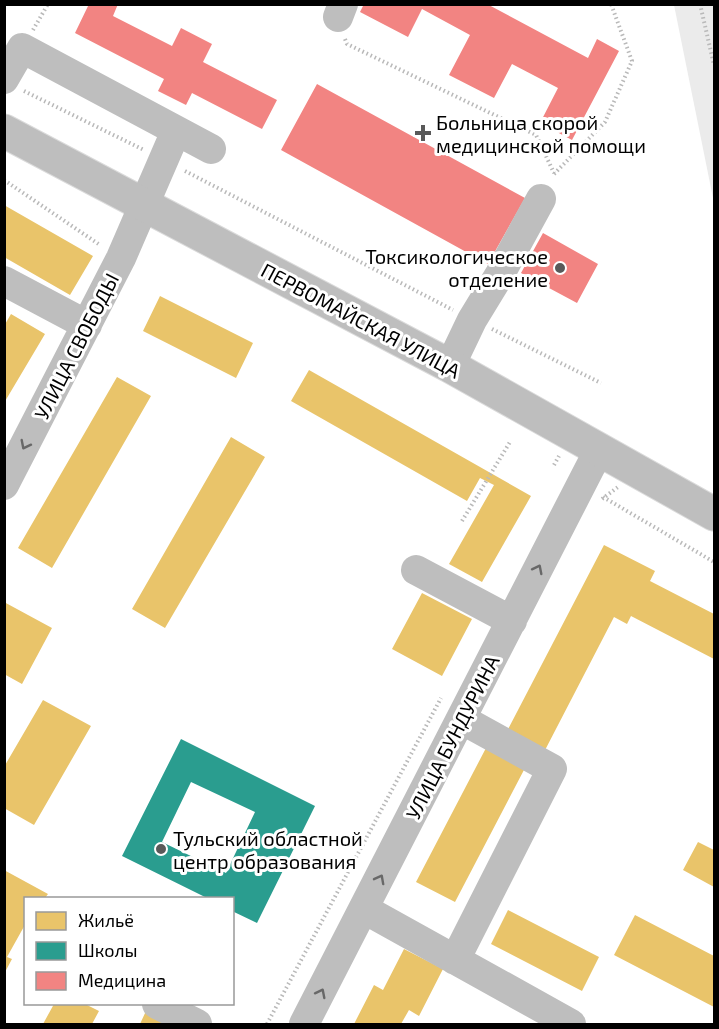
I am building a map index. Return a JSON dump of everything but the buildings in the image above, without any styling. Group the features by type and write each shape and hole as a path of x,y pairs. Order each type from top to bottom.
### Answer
{"main road":[{"name":"ПЕРВОМАЙСКАЯ УЛИЦА","path":"4,131 450,366 714,514"}],"street":[{"path":"10,83 22,48 211,148"},
{"name":"УЛИЦА СВОБОДЫ","path":"4,485 121,258 177,130"},
{"path":"450,366 472,320 501,274 548,186"},
{"path":"4,281 87,325"},
{"name":"УЛИЦА БУНДУРИНА","path":"304,1024 599,450"},
{"path":"416,570 512,621"},
{"path":"455,960 552,769 461,719"},
{"path":"364,909 570,1024"},
{"path":"159,1005 197,1024"}],"path":[{"path":"548,186 605,122 632,61 610,4"},
{"path":"700,4 714,64"},
{"path":"341,11 346,44 536,135 548,186"},
{"path":"10,83 472,320 601,383"},
{"path":"4,180 121,258"},
{"path":"462,521 510,442"},
{"path":"554,465 559,456"},
{"path":"603,497 714,562"},
{"path":"267,1024 445,692"}],"shaded area":[{"path":"674,5 714,5 714,203"}],"place":[{"name":"Больница скорой медицинской помощи","path":"423,133"},
{"name":"Токсикологическое отделение","path":"560,268"},
{"name":"Тульский областной центр образования","path":"161,849"}]}
